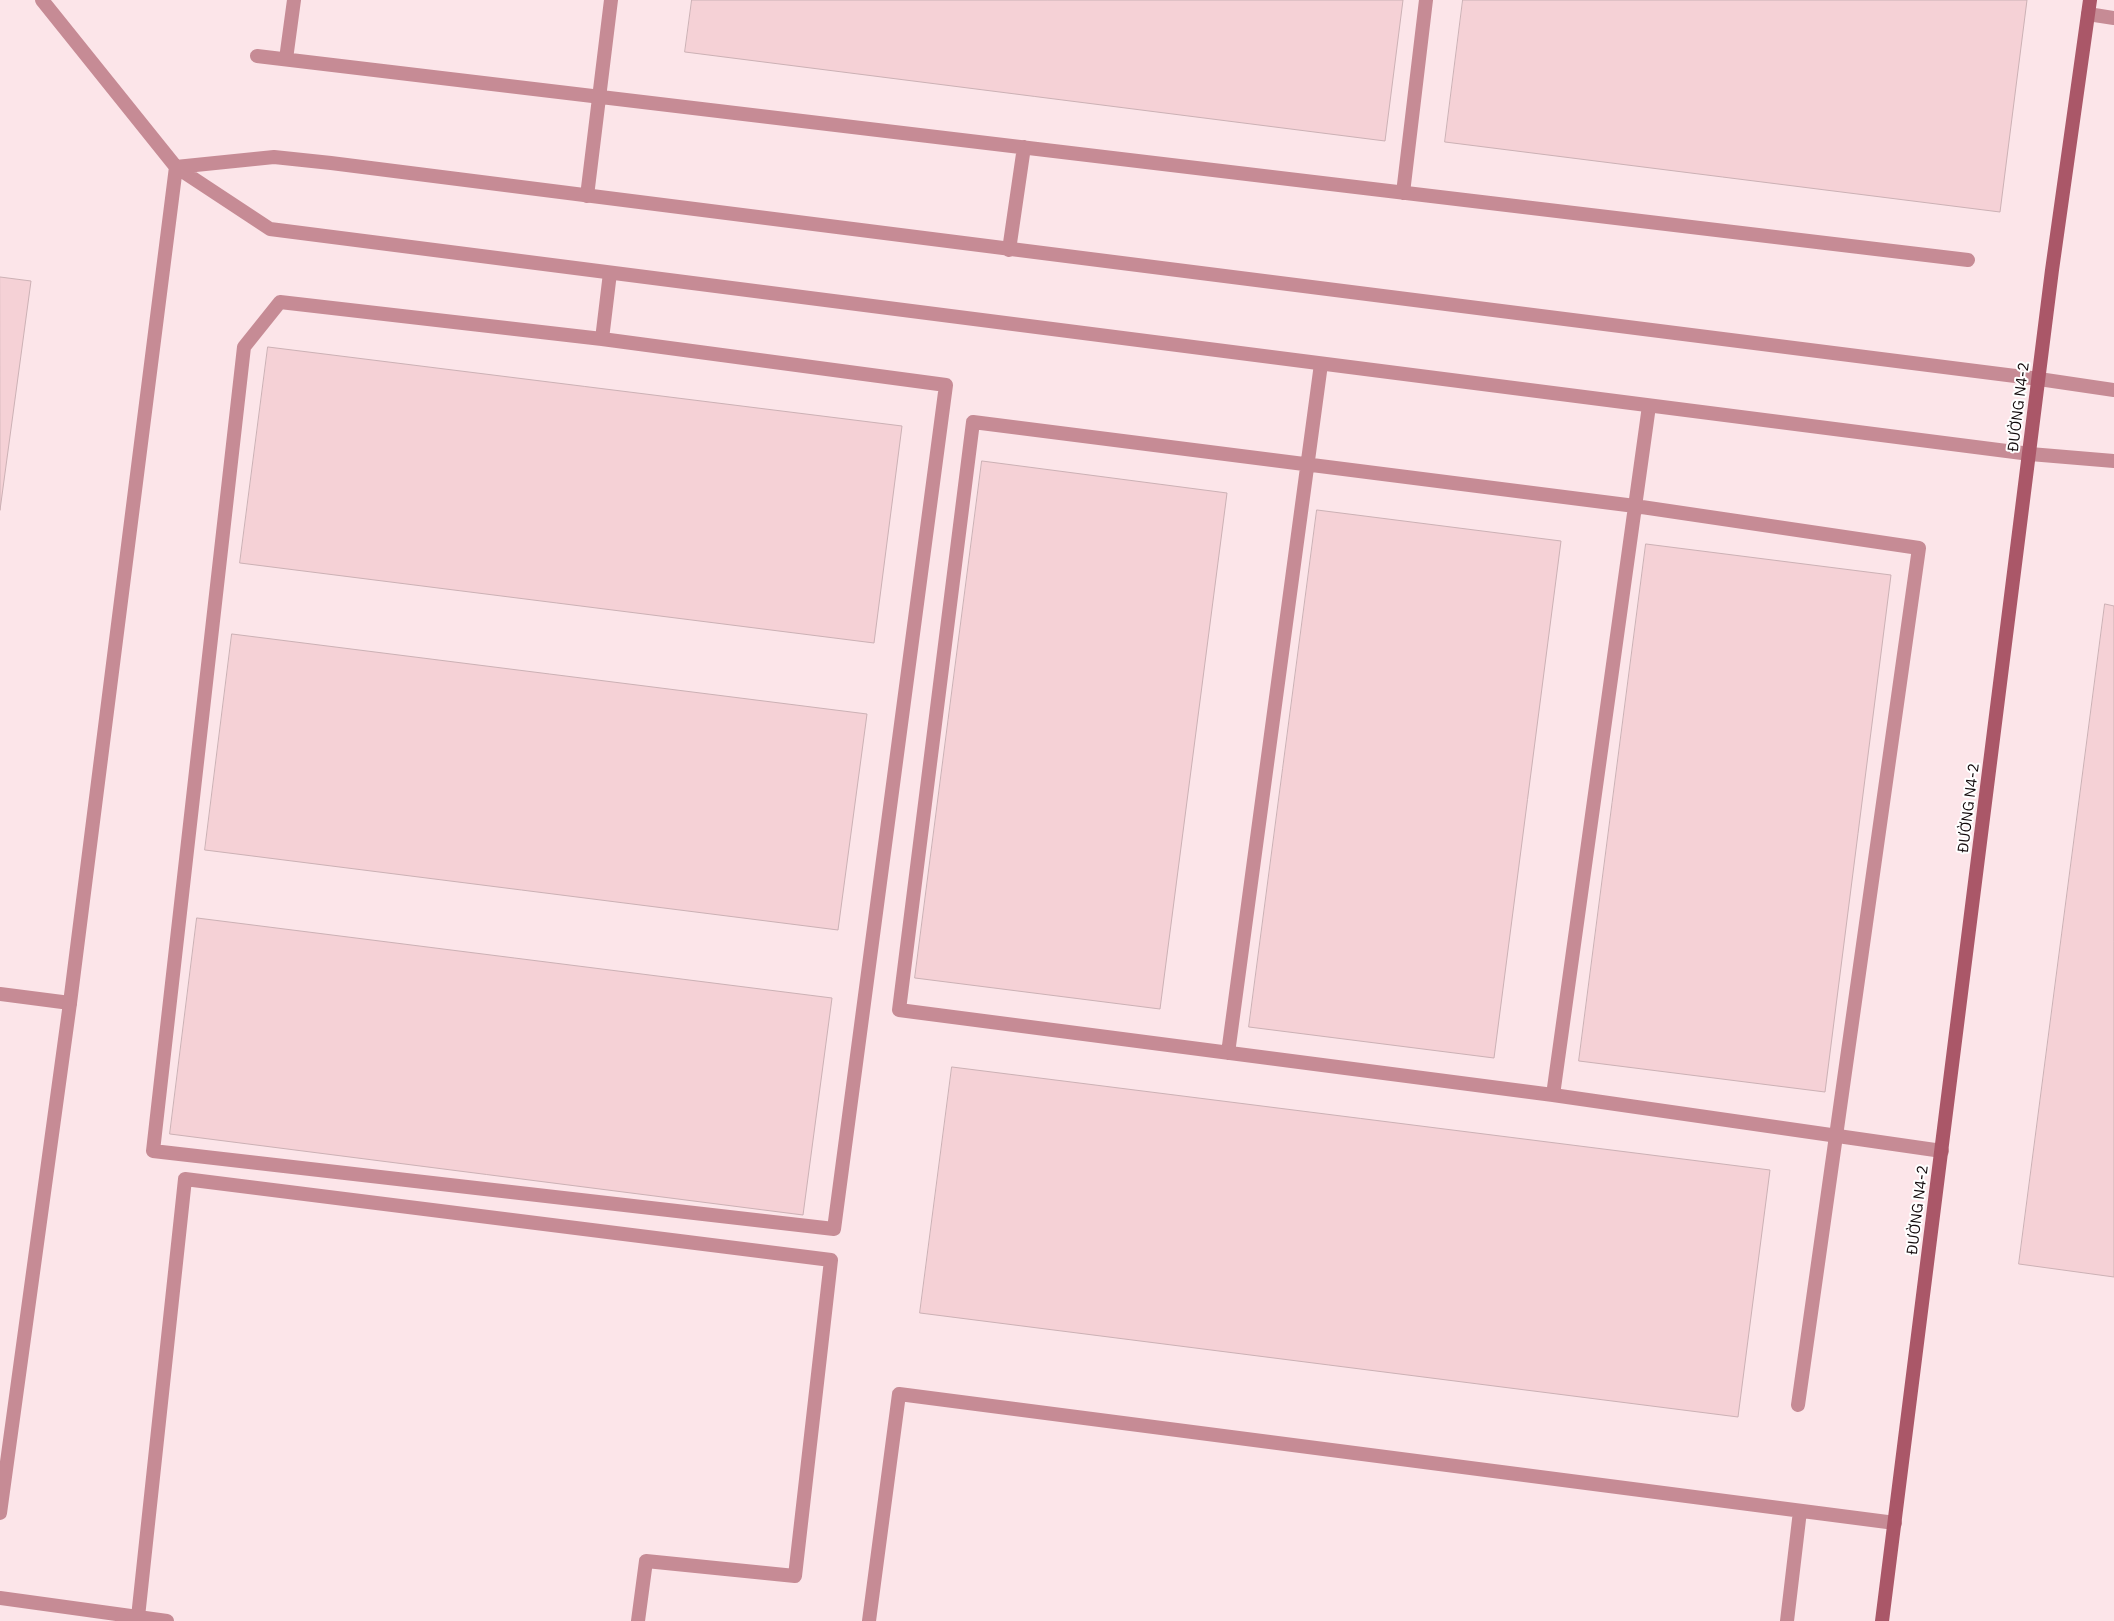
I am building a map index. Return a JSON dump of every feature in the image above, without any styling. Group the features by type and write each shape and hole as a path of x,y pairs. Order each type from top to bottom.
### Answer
{"main road":[{"name":"ĐƯỜNG N4-2","path":"1882,1621 2052,270 2090,0"}],"street":[{"path":"42,0 176,167 270,229 2030,454 2114,461"},
{"path":"286,60 294,0"},
{"path":"586,196 611,0"},
{"path":"1403,193 1426,0"},
{"path":"2088,14 2114,18"},
{"path":"257,56 1968,260"},
{"path":"1009,250 1024,148"},
{"path":"176,167 274,157 2114,390"},
{"path":"0,1513 70,1003 176,167"},
{"path":"602,339 610,273"},
{"path":"280,302 602,339 946,385 834,1229 153,1151 244,347 280,302"},
{"path":"1228,1052 1321,364"},
{"path":"1553,1095 1649,406"},
{"path":"1798,1405 1836,1136 1919,548 1635,506 973,422 899,1010 1553,1095 1836,1136 1942,1151"},
{"path":"0,994 70,1003"},
{"path":"138,1617 185,1179 831,1260 796,1576 646,1560 638,1621"},
{"path":"870,1621 899,1394 1895,1523"},
{"path":"1787,1621 1800,1511"},
{"path":"0,1598 167,1621"}],"shaded area":[{"path":"0,0 2114,0 2114,1621 0,1621"}],"building":[{"path":"692,0 1403,0 1385,141 685,52"},
{"path":"1463,0 2027,0 2000,212 1445,142"},
{"path":"0,277 31,281 0,510"},
{"path":"268,347 902,426 874,643 240,563"},
{"path":"982,461 1227,493 1160,1009 915,978"},
{"path":"1317,510 1561,541 1494,1058 1249,1027"},
{"path":"1646,544 1891,575 1825,1092 1579,1061"},
{"path":"2105,604 2114,606 2114,1277 2019,1264"},
{"path":"232,634 867,714 838,930 205,850"},
{"path":"197,918 832,998 803,1215 170,1134"},
{"path":"952,1067 1770,1170 1738,1417 920,1313"}]}
